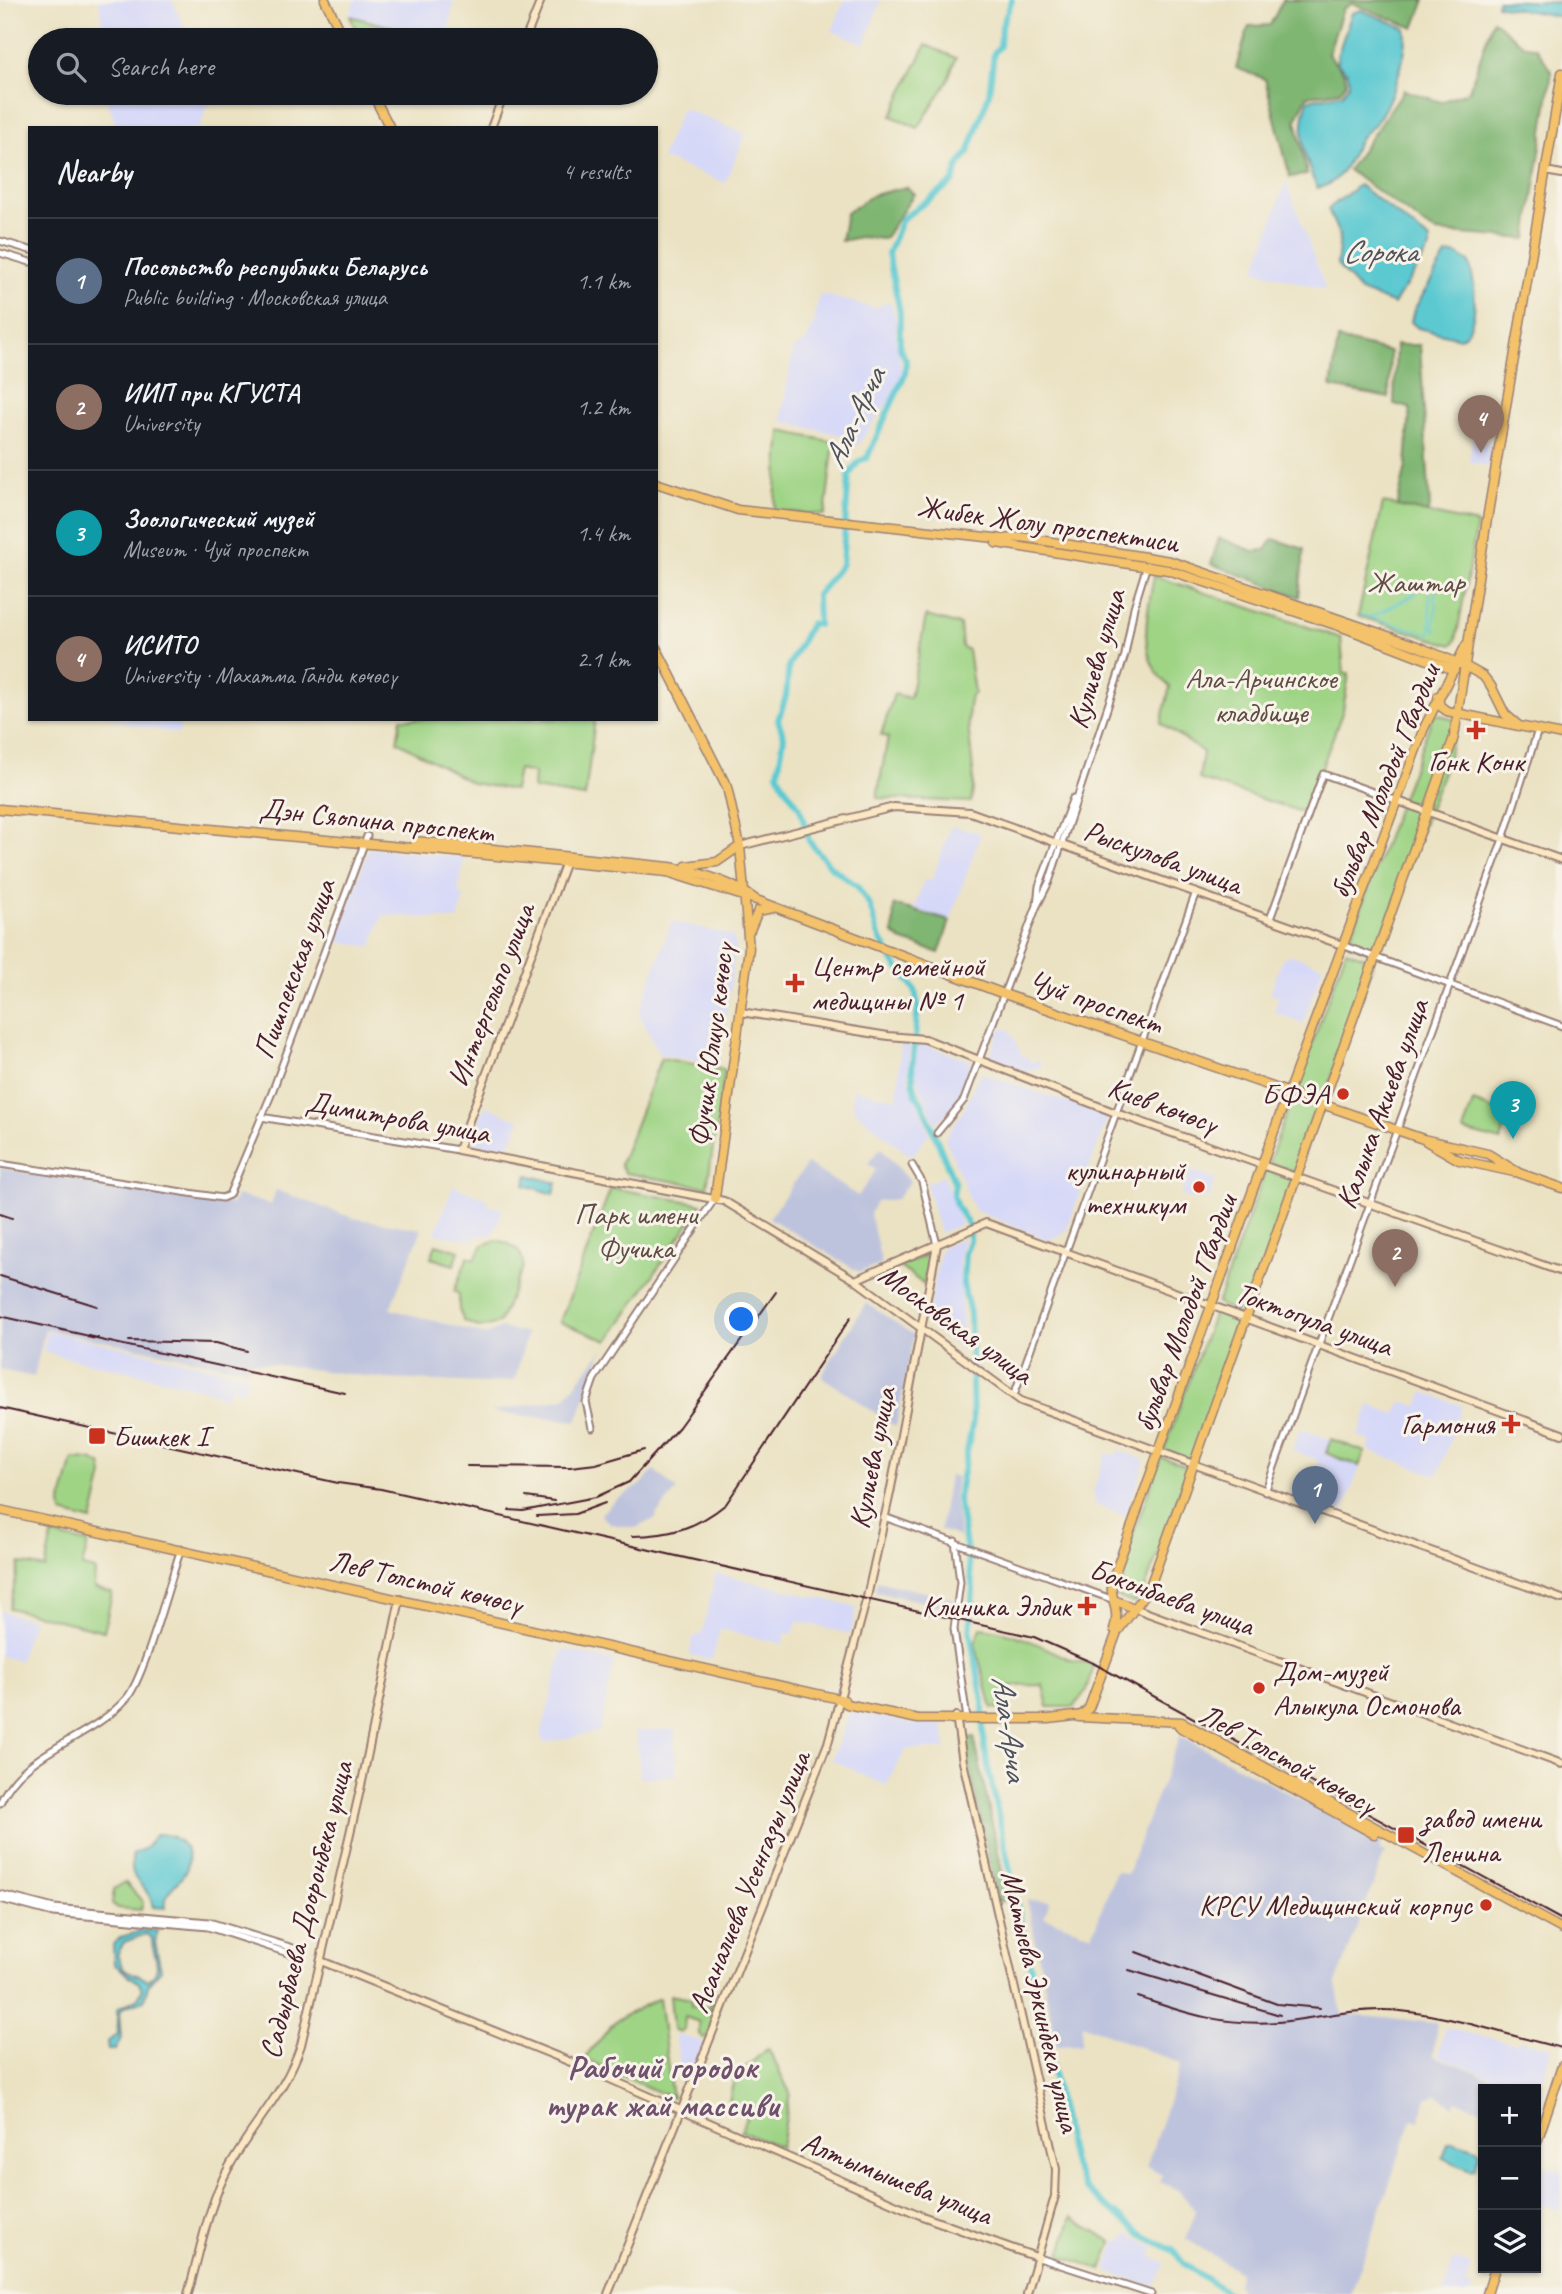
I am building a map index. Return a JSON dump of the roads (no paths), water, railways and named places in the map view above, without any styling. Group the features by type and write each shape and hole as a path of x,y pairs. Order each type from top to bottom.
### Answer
{"main road":[{"path":"325,0 339,28"},
{"path":"530,28 541,0"},
{"name":"бульвар Молодой Гвардии","path":"1086,1709 1116,1624 1112,1581 1342,945 1439,694 1459,666 1467,642 1562,73"},
{"path":"378,105 389,126"},
{"path":"492,126 500,105"},
{"path":"1545,171 1562,174"},
{"name":"Жибек Жолу проспектиси","path":"658,487 738,514 852,523 1013,541 1152,561 1303,605 1424,649 1486,680 1505,714 1519,726"},
{"name":"Жибек Жолу проспектиси","path":"1152,561 1432,662 1459,666"},
{"path":"1424,649 1453,653 1459,650 1469,632"},
{"name":"Фучик Юлиус көчөсү","path":"658,651 727,787 740,846 749,936 715,1198"},
{"path":"1432,662 1440,671 1439,694 1442,709 1458,715 1562,735"},
{"name":"бульвар Молодой Гвардии","path":"1086,1709 1117,1632 1149,1589 1430,812 1450,754 1458,715 1461,695 1459,666"},
{"path":"1439,694 1451,687 1461,695"},
{"path":"1398,801 1562,860"},
{"name":"Дэн Сяопина проспект","path":"0,806 670,867 695,872 744,895"},
{"name":"Рыскулова улица","path":"740,846 894,807 916,806 970,812 1342,945"},
{"path":"670,867 713,863 740,846"},
{"name":"Дэн Сяопина проспект","path":"566,859 674,873 744,895"},
{"name":"Интергельпо улица","path":"458,1150 566,859"},
{"name":"Чуй проспект","path":"744,895 1004,994 1423,1139 1488,1154 1519,1173"},
{"path":"749,936 758,911 776,908"},
{"name":"Киев көчөсү","path":"741,1012 920,1038 1116,1113 1562,1272"},
{"name":"Чуй проспект","path":"1423,1139 1459,1160 1483,1168 1519,1173 1562,1188"},
{"name":"Димитрова улица","path":"458,1150 526,1162"},
{"name":"Московская улица","path":"526,1162 715,1198 855,1280 1034,1407 1562,1599"},
{"name":"Токтогула улица","path":"855,1280 975,1226 995,1225 1562,1434"},
{"name":"Кулиева улица","path":"867,1597 937,1245"},
{"name":"Лев Толстой көчөсү","path":"0,1510 841,1700 847,1704 903,1717 1076,1717"},
{"name":"Асаналиева Усенгазы улица","path":"608,2294 824,1756 867,1597"},
{"name":"Садырбаева Дооронбека улица","path":"188,2294 217,2191 229,2166 286,2082 297,2058 321,1961 400,1599"},
{"name":"Боконбаева улица","path":"1114,1601 1562,1764"},
{"path":"1062,1715 1086,1709"},
{"path":"1076,1717 1086,1709"},
{"path":"1086,1709 1096,1719"},
{"name":"Лев Толстой көчөсү","path":"992,1718 1062,1715 1177,1723 1181,1728 1562,1931"},
{"name":"Матыева Эркинбека улица","path":"956,1718 1056,2169 1055,2196 1027,2294"},
{"name":"Алтымышева улица","path":"321,1961 682,2109 922,2216 1039,2258"},
{"path":"1541,2131 1562,2070"},
{"path":"1487,2294 1493,2273"}],"street":[{"path":"0,241 28,249"},
{"path":"0,253 28,261"},
{"name":"Кулиева улица","path":"937,1133 964,1100 1004,994 1036,908 1039,886 1086,774 1125,655 1134,607 1152,561"},
{"name":"Калыка Акиева улица","path":"1265,1492 1503,839 1538,730"},
{"path":"1270,919 1323,774 1398,801"},
{"name":"Пишпекская улица","path":"0,1164 222,1198 229,1195 366,839"},
{"path":"1014,1395 1196,892"},
{"name":"Рыскулова улица","path":"1342,945 1562,1026"},
{"name":"Димитрова улица","path":"261,1117 458,1150"},
{"path":"912,1166 922,1182 937,1245"},
{"name":"Фучик Юлиус көчөсү","path":"592,1428 586,1402 589,1389 715,1198"},
{"name":"Боконбаева улица","path":"884,1517 1114,1601"},
{"path":"957,1542 960,1582 954,1624 972,1717"},
{"path":"0,1803 21,1772 104,1718 129,1695 181,1549"},
{"path":"0,1894 54,1908 209,1922 295,1952 208,1927 53,1913 0,1899"},
{"name":"Алтымышева улица","path":"1039,2258 1151,2294"}],"water":[{"path":"1498,0 1562,3 1562,17 1497,5"},
{"name":"Сорока","path":"1361,10 1405,28 1402,64 1380,116 1362,136 1345,168 1334,181 1317,188 1304,145 1305,111 1308,100 1342,94 1349,84 1348,73 1337,63 1337,56 1352,13"},
{"name":"Сорока","path":"1359,185 1430,240 1430,248 1394,304 1360,291 1337,265 1340,237 1328,209"},
{"name":"Сорока","path":"1456,254 1469,262 1475,303 1471,324 1460,338 1418,328 1411,322 1414,310 1446,255"},
{"path":"528,1175 557,1183 554,1194 525,1185"},
{"path":"156,1834 177,1839 188,1855 186,1870 169,1891 166,1908 153,1907 148,1893 133,1872 133,1854 146,1848"},
{"path":"146,1930 158,1931 155,1942 161,1970 148,1985 144,2000 124,2007 119,2013 121,2038 115,2050 108,2050 107,2042 118,2035 117,2009 138,1998 142,1990 139,1983 114,1964 113,1945 121,1937","holes":["146,1934 152,1938 157,1966 153,1975 148,1980 123,1969 117,1955 124,1942"]},
{"path":"1452,2141 1477,2149 1475,2169 1471,2170 1443,2158 1448,2143"}],"waterway":[{"name":"Ала-Арча","path":"1012,0 1001,28 1000,46 994,53 989,94 968,153 958,166 953,182 902,219 888,254 900,312 900,348 906,360 905,374 867,458 859,461 849,475 842,564 817,595 818,625 811,623 789,665 786,696 778,720 784,737 778,773 800,808 809,841 831,867 857,886 870,906 878,934 893,961 915,990 918,1006 912,1069 915,1095 921,1101 955,1184 953,1195 957,1207 969,1226 970,1239 965,1253 963,1284 970,1314 973,1421 958,1497 973,1589 970,1633 983,1701 987,1762 1072,2162 1085,2188 1097,2199 1141,2234 1174,2251 1183,2263 1229,2294"},
{"path":"1437,591 1434,598 1437,605 1433,627 1437,631"},
{"path":"1361,615 1371,617 1416,593"},
{"path":"1372,618 1430,634 1430,593"},
{"path":"1382,612 1416,594"},
{"name":"Ала-Арча","path":"914,1079 921,1101"}],"railway":[{"path":"0,1214 12,1218"},
{"path":"0,1276 97,1306"},
{"path":"509,1510 523,1511 596,1497 629,1482 679,1427 776,1292"},
{"path":"0,1316 98,1338"},
{"path":"632,1536 682,1529 704,1519 726,1504 851,1317"},
{"path":"87,1337 345,1393"},
{"path":"129,1341 216,1343 247,1351"},
{"path":"0,1408 338,1483 381,1489 1034,1637 1093,1663 1562,1920"},
{"path":"467,1466 570,1467 596,1464 644,1450"},
{"path":"526,1497 554,1501"},
{"path":"537,1516 575,1514 605,1503"},
{"path":"1136,1952 1277,2004 1320,2008"},
{"path":"1129,1970 1280,2015"},
{"path":"1138,1997 1190,2013 1241,2022 1278,2022 1371,2010 1406,2012 1451,2019 1562,2048"}],"place":[{"name":"ИСИТО","path":"1481,453"},
{"name":"Гонк Конк","path":"1476,730"},
{"name":"Центр семейной медицины № 1","path":"795,983"},
{"name":"БФЭА","path":"1343,1094"},
{"name":"Зоологический музей","path":"1513,1139"},
{"name":"кулинарный техникум","path":"1199,1187"},
{"name":"ИИП при КГУСТА","path":"1395,1287"},
{"name":"Гармония","path":"1511,1424"},
{"name":"Бишкек I","path":"97,1436"},
{"name":"Посольство республики Беларусь","path":"1315,1524"},
{"name":"Клиника Элдик","path":"1087,1606"},
{"name":"Дом-музей Алыкула Осмонова","path":"1259,1688"},
{"name":"завод имени Ленина","path":"1406,1835"},
{"name":"КРСУ Медицинский корпус","path":"1486,1905"}],"district":[{"name":"Рабочий городок турак жай массиви","path":"662,2086"}],"park label":[{"name":"Жаштар","path":"1416,582"},
{"name":"Ала-Арчинское кладбище","path":"1261,695"},
{"name":"Парк имени Фучика","path":"636,1231"}]}
